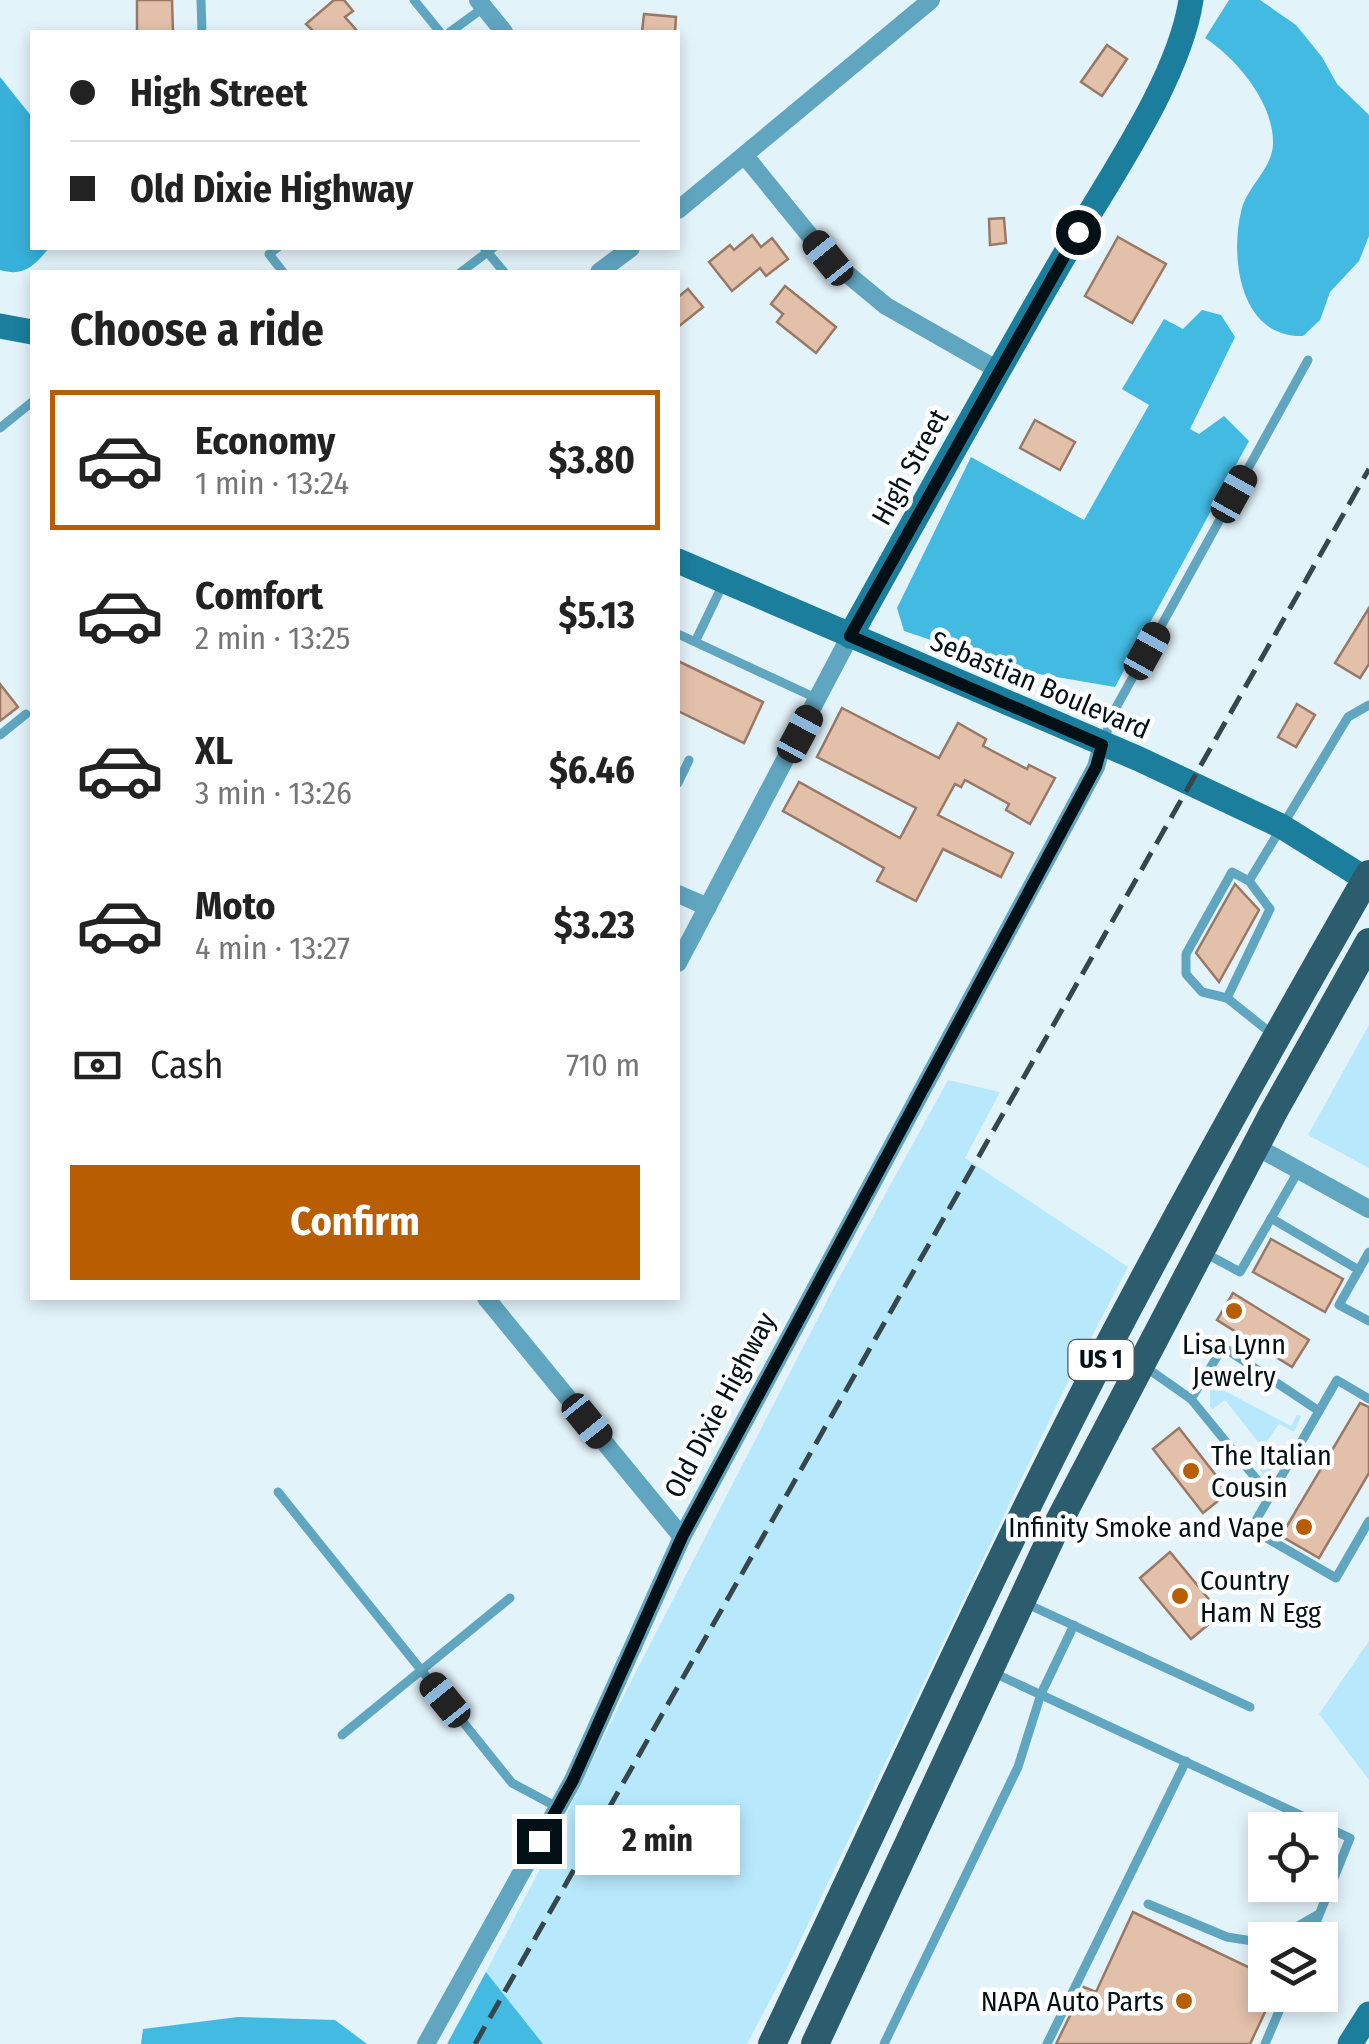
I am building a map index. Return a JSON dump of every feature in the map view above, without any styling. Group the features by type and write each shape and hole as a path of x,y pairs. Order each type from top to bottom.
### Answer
{"main road":[{"name":"High Street","path":"850,636 1157,94 1181,44 1191,0"},
{"path":"0,326 30,332"},
{"name":"Sebastian Boulevard","path":"680,562 1281,826 1368,878"},
{"name":"US 1","path":"772,2044 1092,1378 1275,1037 1368,878"},
{"name":"US 1","path":"815,2044 1110,1423 1369,942"},
{"path":"1133,1300 1134,1334 1142,1362"},
{"path":"1092,1378 1107,1398 1110,1423"},
{"path":"806,2044 802,2020 928,1749 933,1706"},
{"path":"1350,2044 1369,2014"}],"street":[{"path":"680,208 930,0"},
{"path":"481,4 502,30"},
{"path":"746,156 828,258 886,306 998,370"},
{"path":"603,270 628,250"},
{"name":"High Street","path":"680,959 850,636"},
{"name":"Old Dixie Highway","path":"426,2044 558,1807 682,1537 1096,767 1102,745"},
{"path":"680,895 708,907"},
{"path":"1256,1146 1369,1210"},
{"path":"492,1300 682,1537"}],"lane":[{"path":"201,0 202,30"},
{"path":"414,0 438,30"},
{"path":"452,30 481,4"},
{"path":"274,250 269,254 282,270"},
{"path":"463,270 487,250"},
{"path":"1102,745 1113,713 1308,360"},
{"path":"0,428 30,404"},
{"path":"696,640 724,581"},
{"path":"680,635 818,699"},
{"path":"1249,881 1348,717 1366,710"},
{"path":"0,735 26,714"},
{"path":"680,779 689,760"},
{"path":"1227,998 1250,938 1270,909 1249,881 1232,872 1221,901 1186,954 1186,974 1202,992 1227,998 1275,1037"},
{"path":"1232,958 1240,970"},
{"path":"1201,1251 1240,1272 1299,1170"},
{"path":"1271,1218 1359,1270"},
{"path":"1369,1252 1338,1305 1369,1321"},
{"path":"1191,1398 1223,1347 1319,1411"},
{"path":"1142,1362 1191,1398 1270,1496"},
{"path":"1369,1399 1337,1380 1251,1529 1336,1578 1369,1521"},
{"path":"278,1492 512,1784 558,1807"},
{"path":"342,1736 510,1598"},
{"path":"1022,1602 1250,1707"},
{"path":"884,2044 1018,1767 1041,1694 1074,1625"},
{"path":"989,1671 1350,1838 1316,1922"},
{"path":"1047,2044 1186,1761"},
{"path":"1148,1904 1227,1938 1248,1940"},
{"path":"1305,1922 1320,1913"},
{"path":"1264,2044 1278,2012"}],"shaded area":[{"path":"1229,0 1260,0 1296,25 1322,57 1337,84 1369,115 1369,236 1359,261 1330,292 1320,320 1303,336 1282,333 1265,324 1244,292 1239,272 1241,212 1268,162 1273,144 1272,129 1260,98 1241,70 1205,38"},
{"path":"0,77 30,114 30,250 47,250 22,271 0,270"},
{"path":"1202,310 1221,315 1235,337 1190,429 1199,434 1224,416 1249,441 1115,687 1027,672 904,631 897,608 971,457 1084,520 1149,405 1122,389 1164,319 1183,329"},
{"path":"1369,1025 1369,1168 1308,1135"},
{"path":"948,1080 1000,1092 965,1158 1128,1267 1062,1394 747,2044 543,2044 486,1972 833,1289"},
{"path":"1229,1377 1225,1391 1291,1426 1297,1415 1301,1416 1294,1432 1279,1424 1265,1444 1280,1454 1269,1473 1263,1474 1255,1463 1267,1453 1225,1400 1213,1409 1210,1407 1210,1391 1219,1380"},
{"path":"1369,1641 1369,1780 1319,1714"},
{"path":"486,1972 543,2044 447,2044"},
{"path":"238,2017 335,2020 367,2044 141,2044 143,2029"}],"building":[{"path":"137,0 172,0 173,30 137,30"},
{"path":"334,0 344,0 353,11 345,17 356,30 312,30 306,24"},
{"path":"644,14 676,17 675,30 642,30"},
{"path":"1107,45 1127,59 1102,96 1081,82"},
{"path":"1004,218 1006,243 990,245 989,219"},
{"path":"752,235 761,247 772,238 788,259 766,276 760,268 732,291 709,262 730,245 734,250"},
{"path":"1118,237 1166,264 1132,323 1085,296"},
{"path":"785,286 836,327 816,353 777,322 783,314 771,304"},
{"path":"688,289 703,307 680,325 680,295"},
{"path":"1035,420 1075,442 1060,470 1020,448"},
{"path":"1369,608 1369,664 1360,678 1335,663"},
{"path":"680,662 763,702 744,743 680,712"},
{"path":"0,684 18,707 0,721"},
{"path":"1297,704 1315,715 1296,747 1278,737"},
{"path":"842,708 939,758 958,723 986,739 983,746 1027,769 1029,765 1055,778 1030,824 1006,810 1009,804 965,780 961,787 955,784 938,815 1013,853 1001,877 943,849 916,901 877,881 884,868 783,811 799,782 900,838 916,808 817,757"},
{"path":"1235,884 1259,910 1219,982 1196,953"},
{"path":"1271,1239 1343,1279 1325,1312 1253,1272"},
{"path":"1233,1293 1309,1340 1292,1367 1217,1320"},
{"path":"1360,1403 1369,1407 1369,1473 1319,1558 1281,1536"},
{"name":"The Italian Cousin","path":"1179,1428 1229,1492 1203,1513 1153,1449"},
{"name":"Country Ham N Egg","path":"1170,1552 1221,1614 1191,1639 1140,1578"},
{"path":"1133,1912 1248,1967 1248,2012 1265,2012 1250,2044 1056,2044 1084,1987 1096,1992"}],"railway":[{"path":"475,2044 1369,469"}],"place":[{"name":"Lisa Lynn Jewelry","path":"1234,1311"},
{"name":"The Italian Cousin","path":"1191,1471"},
{"name":"Infinity Smoke and Vape","path":"1304,1527"},
{"name":"Country Ham N Egg","path":"1180,1596"},
{"name":"NAPA Auto Parts","path":"1184,2001"}],"route":[{"path":"539,1841 573,1780 682,1537 1096,767 1102,745 850,636 1078,232"}]}
